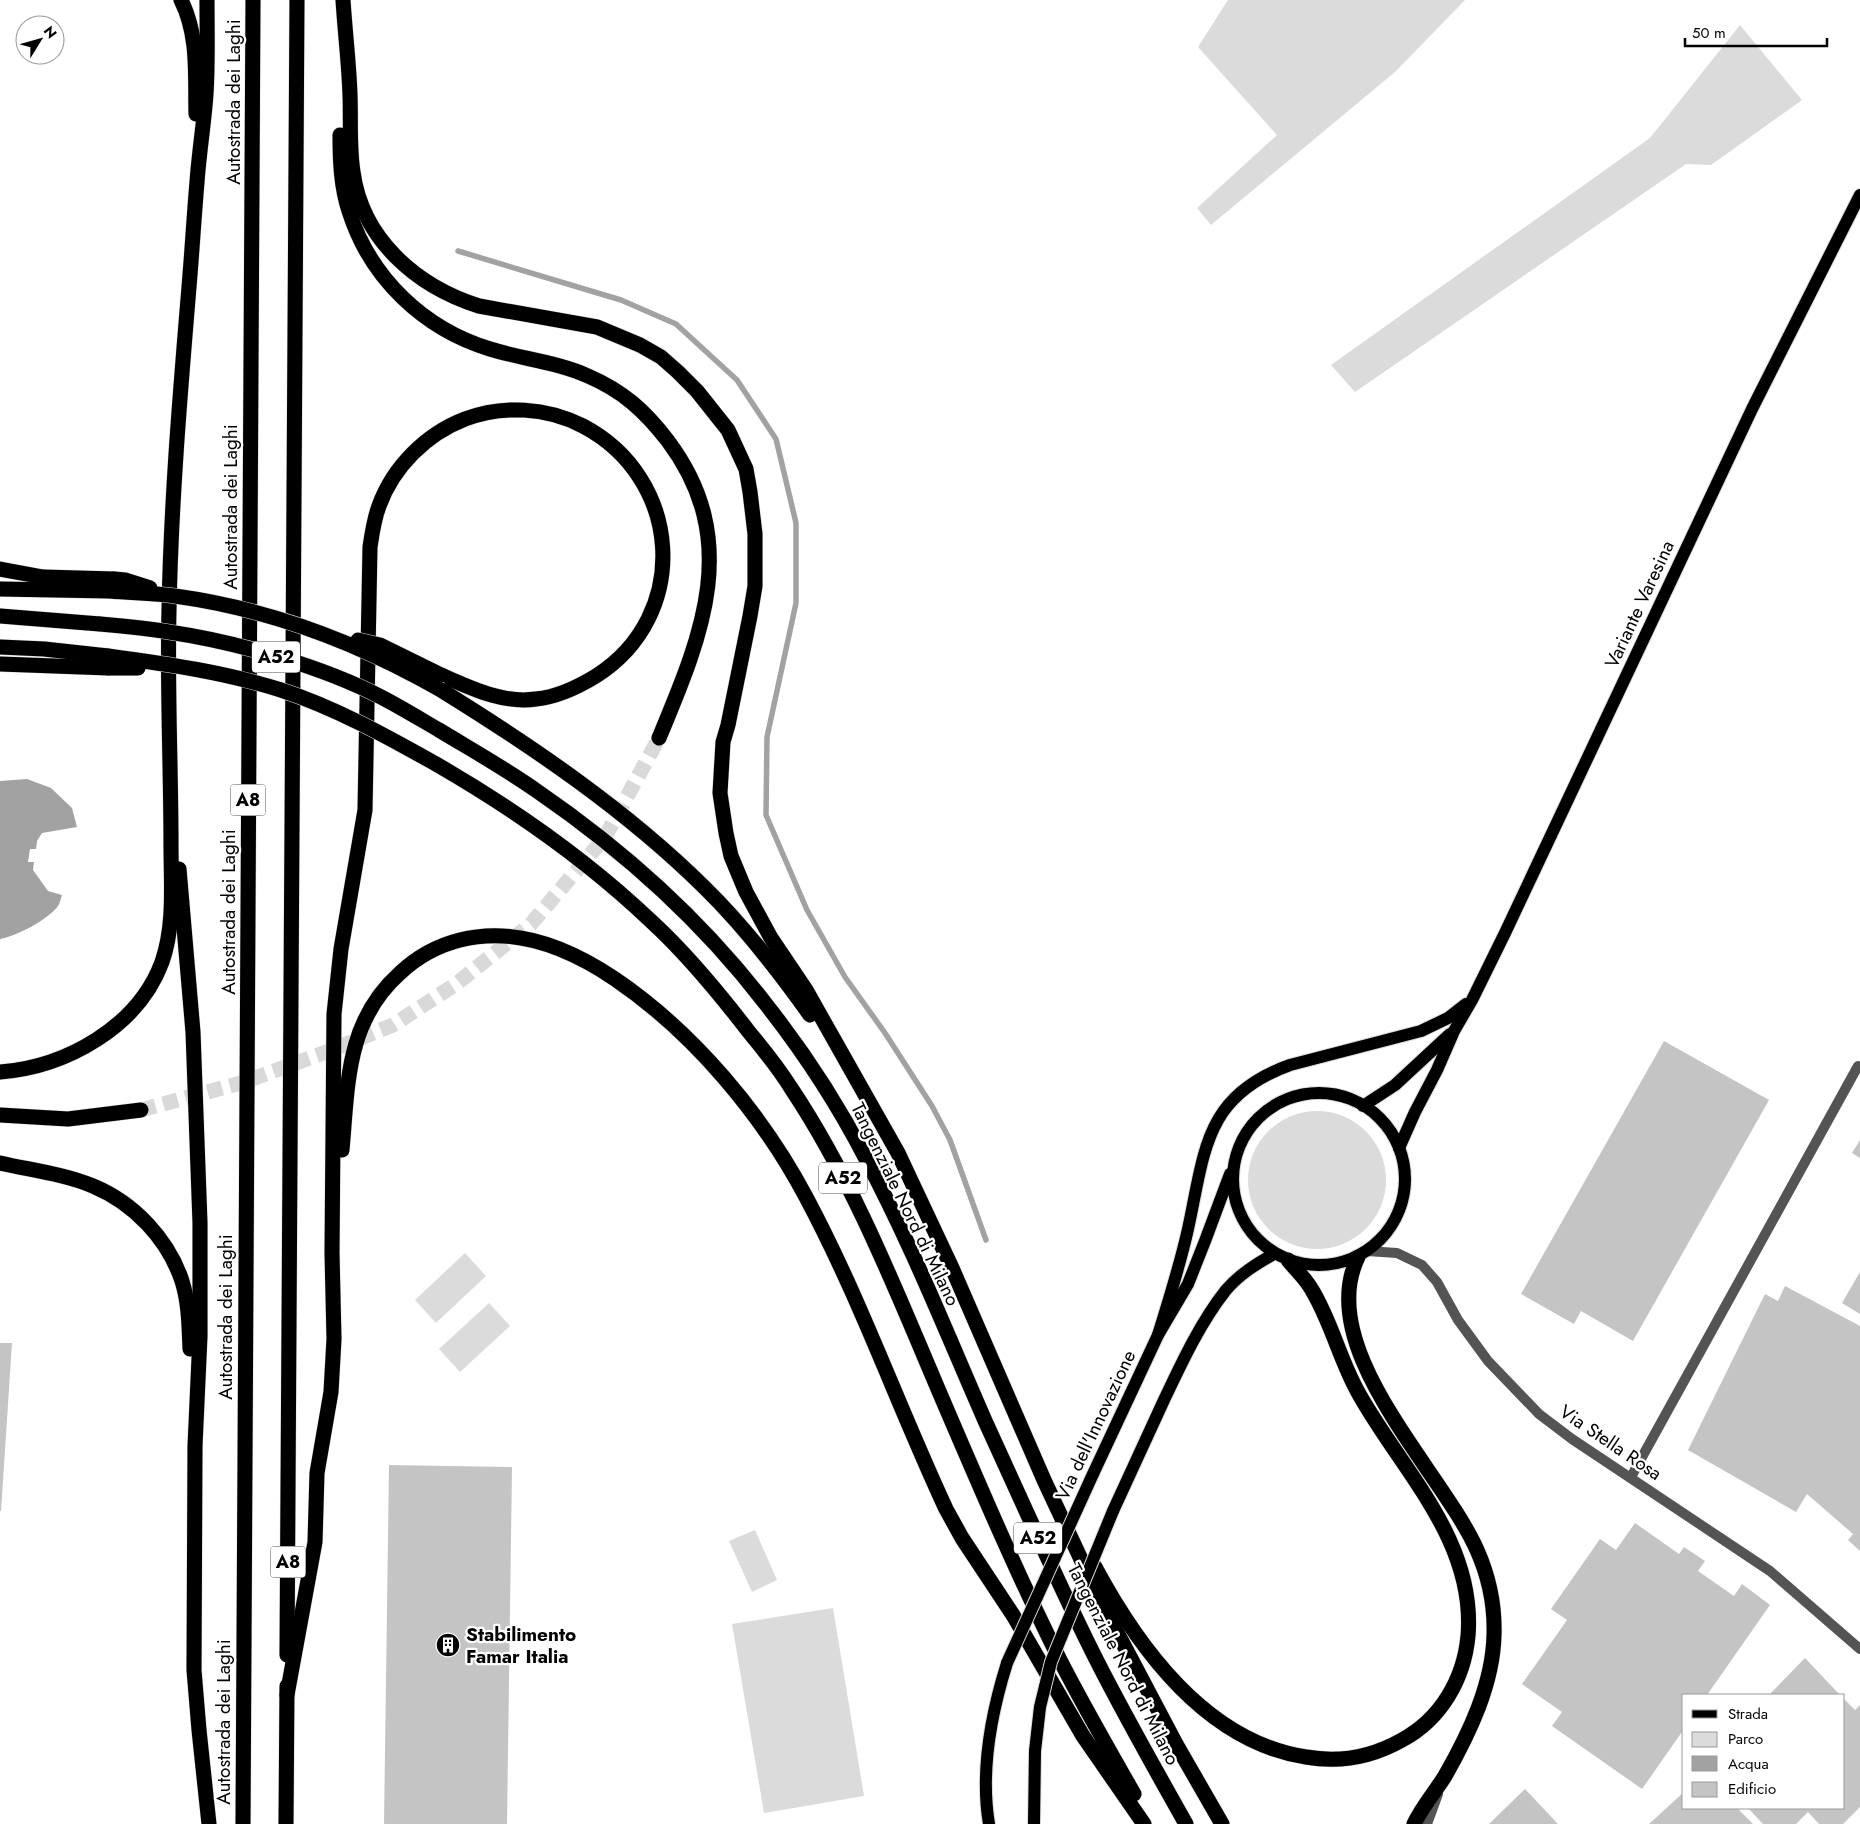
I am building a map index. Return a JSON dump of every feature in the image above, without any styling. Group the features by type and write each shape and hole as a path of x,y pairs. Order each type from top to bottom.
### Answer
{"highway":[{"path":"181,0 192,32 195,53 197,183"},
{"path":"0,1072 31,1068 49,1063 83,1048 123,1018 155,977 162,960 170,920 171,796 168,682 172,512 197,183 206,93 207,0"},
{"name":"Autostrada dei Laghi","path":"243,1824 253,0"},
{"name":"A8","path":"286,1824 297,0"},
{"path":"341,0 340,156 342,174 348,210 362,245 384,278 409,305 448,332 490,349 570,369 602,382 618,391 640,409 657,427 674,449 695,487 707,526 710,560 709,578 703,616 690,665 660,738"},
{"path":"341,0 350,96 350,151 353,173 357,193 365,213 386,247 414,274 460,300 479,306 597,327 640,345 661,357 697,391 728,430 739,452 746,469 751,500 755,534 755,586 723,742 720,786 722,812 732,856 746,892 771,938 806,990 848,1066 874,1108 924,1205 1016,1418 1100,1600 1176,1744 1222,1824"},
{"path":"0,589 112,585 125,580 175,596 220,604 299,625 320,633 375,654 441,682 496,697 515,700 535,700 584,684 615,663 642,631 652,613 659,592 662,545 659,522 651,498 625,457 595,432 559,415 542,411 506,410 473,416 440,431 413,452 388,485 379,506 370,547 365,810 341,950 334,1014 332,1253 334,1339 331,1392 317,1473 315,1542 287,1695"},
{"path":"0,570 112,585"},
{"name":"Tangenziale Nord di Milano","path":"0,616 170,632 222,643 276,656 382,697 536,789 587,826 659,887 701,929 766,1003 834,1103 866,1157 898,1224 1036,1534 1089,1646 1186,1824"},
{"name":"A52","path":"0,647 44,649 108,662 190,667 281,690 324,707 383,734 482,790 533,825 613,886 653,922 729,1005 791,1088 827,1148 873,1240 979,1485 1060,1660 1151,1824"},
{"path":"0,664 108,662"},
{"path":"441,682 607,803 704,887 765,954 848,1066"},
{"path":"171,796 189,975 198,1153 200,1336 195,1446 194,1670 198,1730 209,1824"},
{"path":"332,1253 346,1096 354,1048 367,1012 394,977 412,962 431,950 473,936 494,935 526,938 562,950 595,966 624,985 671,1022 716,1069 754,1117 792,1173 847,1279 946,1509 962,1538 1013,1615 1083,1736 1144,1824"},
{"path":"0,1115 68,1119 141,1110"},
{"path":"0,1163 53,1174 92,1185 124,1203 159,1236 176,1266 187,1303 195,1446"},
{"path":"1363,1254 1350,1279 1348,1300 1359,1349 1369,1375 1401,1432 1446,1497 1476,1548 1486,1570 1494,1614 1493,1655 1472,1724 1445,1776 1414,1824"},
{"path":"1016,1418 1053,1478 1087,1553 1117,1604 1168,1674 1212,1717 1235,1732 1260,1744 1294,1756 1311,1758 1360,1757 1384,1749 1409,1736 1430,1719 1448,1699 1462,1669 1466,1651 1468,1616 1466,1596 1456,1556 1438,1516 1384,1435 1357,1390 1323,1310 1311,1288 1281,1257"}],"main road":[{"name":"Variante Varesina","path":"1399,1148 1454,1031 1472,1000 1505,933 1752,409 1860,195"},
{"path":"1158,1335 1177,1274 1208,1137 1220,1116 1234,1099 1252,1083 1272,1072 1290,1065 1421,1031 1448,1018 1472,1000"},
{"name":"Variante Varesina","path":"1363,1106 1395,1084 1454,1031"},
{"path":"1322,1093 1344,1097 1363,1106 1385,1124 1399,1148 1405,1176 1402,1204 1390,1229 1381,1240 1363,1254 1345,1262 1324,1266 1303,1264 1281,1257 1262,1245 1252,1234 1240,1214 1233,1192 1232,1177 1238,1147 1250,1128 1265,1111 1292,1097 1322,1093"},
{"name":"Via dell'Innovazione","path":"989,1824 986,1806 986,1767 995,1700 1007,1663 1158,1335 1188,1284 1206,1241 1234,1162"},
{"path":"1034,1824 1035,1750 1040,1707 1051,1662 1113,1510 1182,1362 1212,1309 1227,1290 1255,1265 1281,1257"}],"street":[{"path":"1631,1477 1858,1066"},
{"name":"Via Stella Rosa","path":"1363,1254 1397,1253 1422,1264 1437,1282 1458,1320 1471,1338 1510,1386 1539,1414 1572,1439 1770,1571 1860,1649"},
{"path":"1427,1824 1445,1776"}],"green space":[{"path":"1228,0 1465,0 1395,72 1211,225 1197,208 1277,135 1198,47"},
{"path":"1740,25 1802,100 1711,165 1686,164 1355,392 1331,365 1650,138"},
{"path":"1317,1111 1343,1116 1366,1131 1381,1154 1386,1180 1381,1206 1366,1229 1343,1244 1317,1249 1291,1244 1268,1229 1253,1206 1248,1180 1253,1154 1268,1131 1291,1116"},
{"path":"465,1253 486,1276 436,1323 415,1300"},
{"path":"489,1303 510,1326 460,1372 439,1349"},
{"path":"755,1530 777,1580 752,1592 729,1541"},
{"path":"833,1608 864,1796 764,1813 732,1624"}],"water":[{"path":"27,779 51,788 72,808 77,827 42,833 37,841 36,849 30,849 28,862 34,862 33,870 48,891 62,895 58,906 31,927 0,939 0,781"}],"building":[{"path":"1664,1041 1769,1100 1633,1341 1581,1311 1574,1324 1521,1294"},
{"path":"1860,1140 1860,1158 1852,1153"},
{"path":"1860,1272 1860,1314 1842,1303"},
{"path":"1785,1286 1860,1326 1860,1551 1848,1540 1853,1534 1807,1494 1796,1512 1688,1450 1765,1294 1778,1301"},
{"path":"0,1343 12,1343 1,1511 0,1511"},
{"name":"Stabilimento Famar Italia","path":"389,1465 512,1467 507,1824 384,1824"},
{"path":"1635,1523 1679,1554 1684,1547 1705,1561 1698,1571 1734,1596 1742,1584 1770,1605 1708,1694 1682,1694 1682,1732 1642,1789 1552,1726 1562,1712 1522,1684 1567,1620 1551,1609 1600,1539 1616,1550"},
{"path":"1805,1658 1839,1694 1770,1694"},
{"path":"1845,1700 1855,1710 1860,1705 1860,1807 1843,1824 1819,1824 1808,1812 1796,1824 1763,1824 1749,1809 1845,1809"},
{"path":"1525,1789 1558,1824 1489,1824"},
{"path":"1682,1794 1682,1809 1738,1809 1753,1824 1649,1824"}],"waterway":[{"path":"458,251 621,300 676,324 737,380 776,439 796,523 796,603 767,737 766,815 807,910 845,977 885,1033 932,1106 950,1140 986,1240"}],"tunnel":[{"path":"141,1110 241,1083 329,1051 393,1025 456,984 531,924 605,837 659,738"}],"place":[{"name":"Stabilimento Famar Italia","path":"448,1645"}]}
